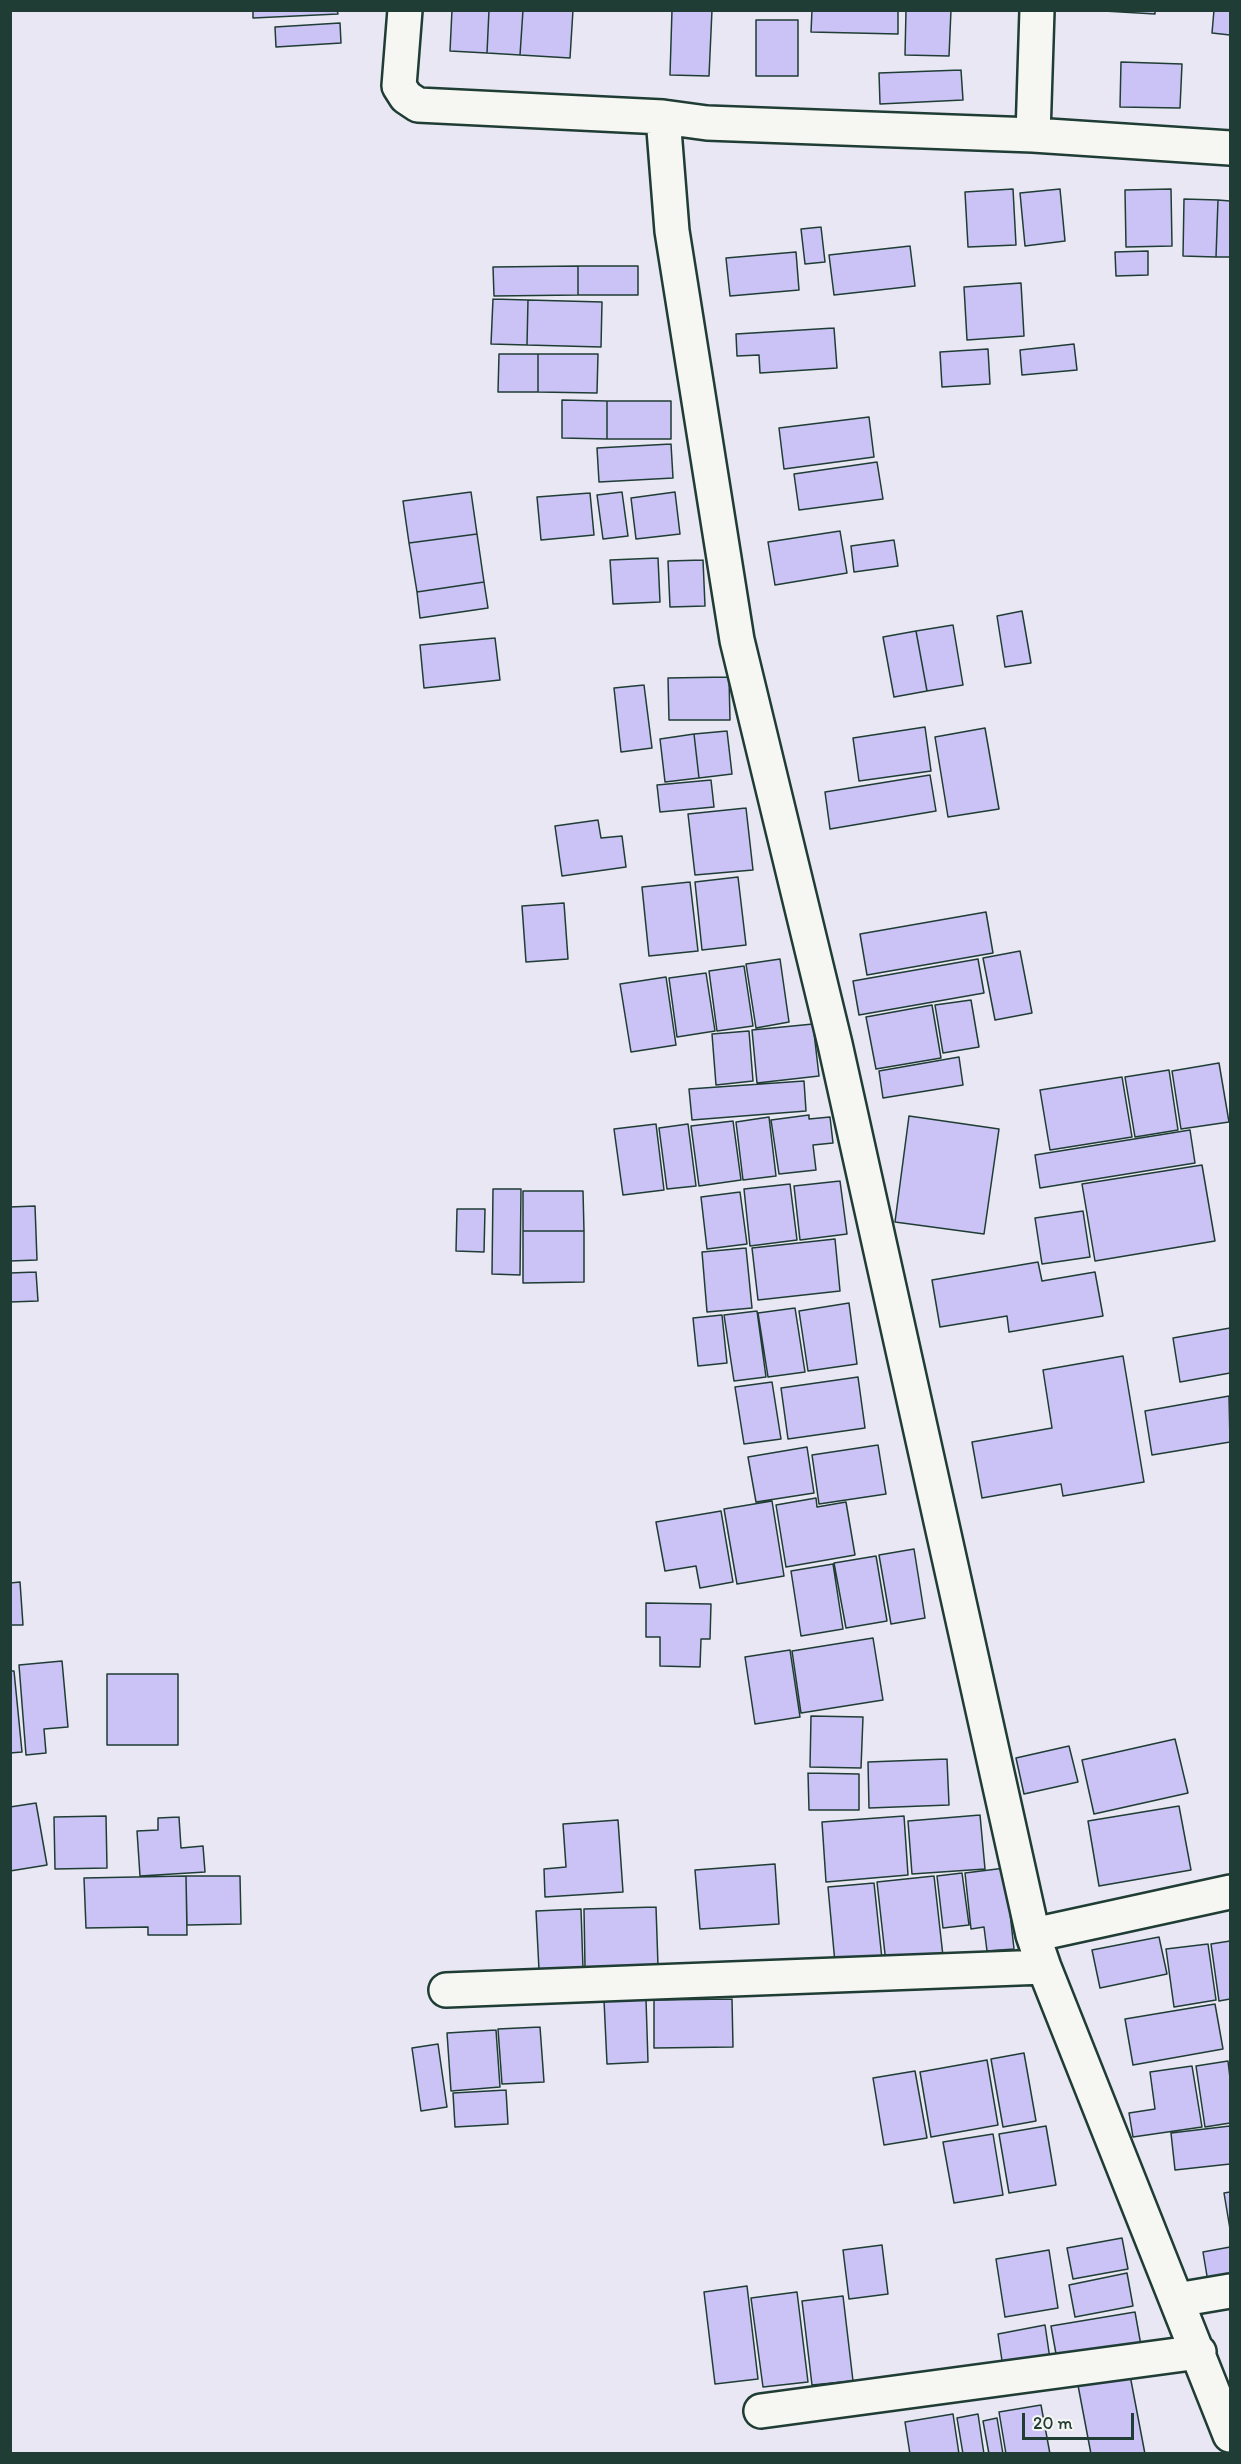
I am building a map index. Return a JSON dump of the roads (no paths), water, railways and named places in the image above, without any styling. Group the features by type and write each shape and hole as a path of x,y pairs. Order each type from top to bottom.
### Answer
{"street":[{"path":"405,10 399,86 406,97 418,105 663,117 707,123 1033,135 1230,148"},
{"path":"1033,135 1037,10"},
{"path":"663,117 672,231 737,640 835,1044 1033,1935 1230,2434"},
{"path":"1033,1935 1230,1892"},
{"path":"446,1989 1044,1967"},
{"path":"1177,2300 1230,2291"},
{"path":"761,2411 1199,2352"}]}
